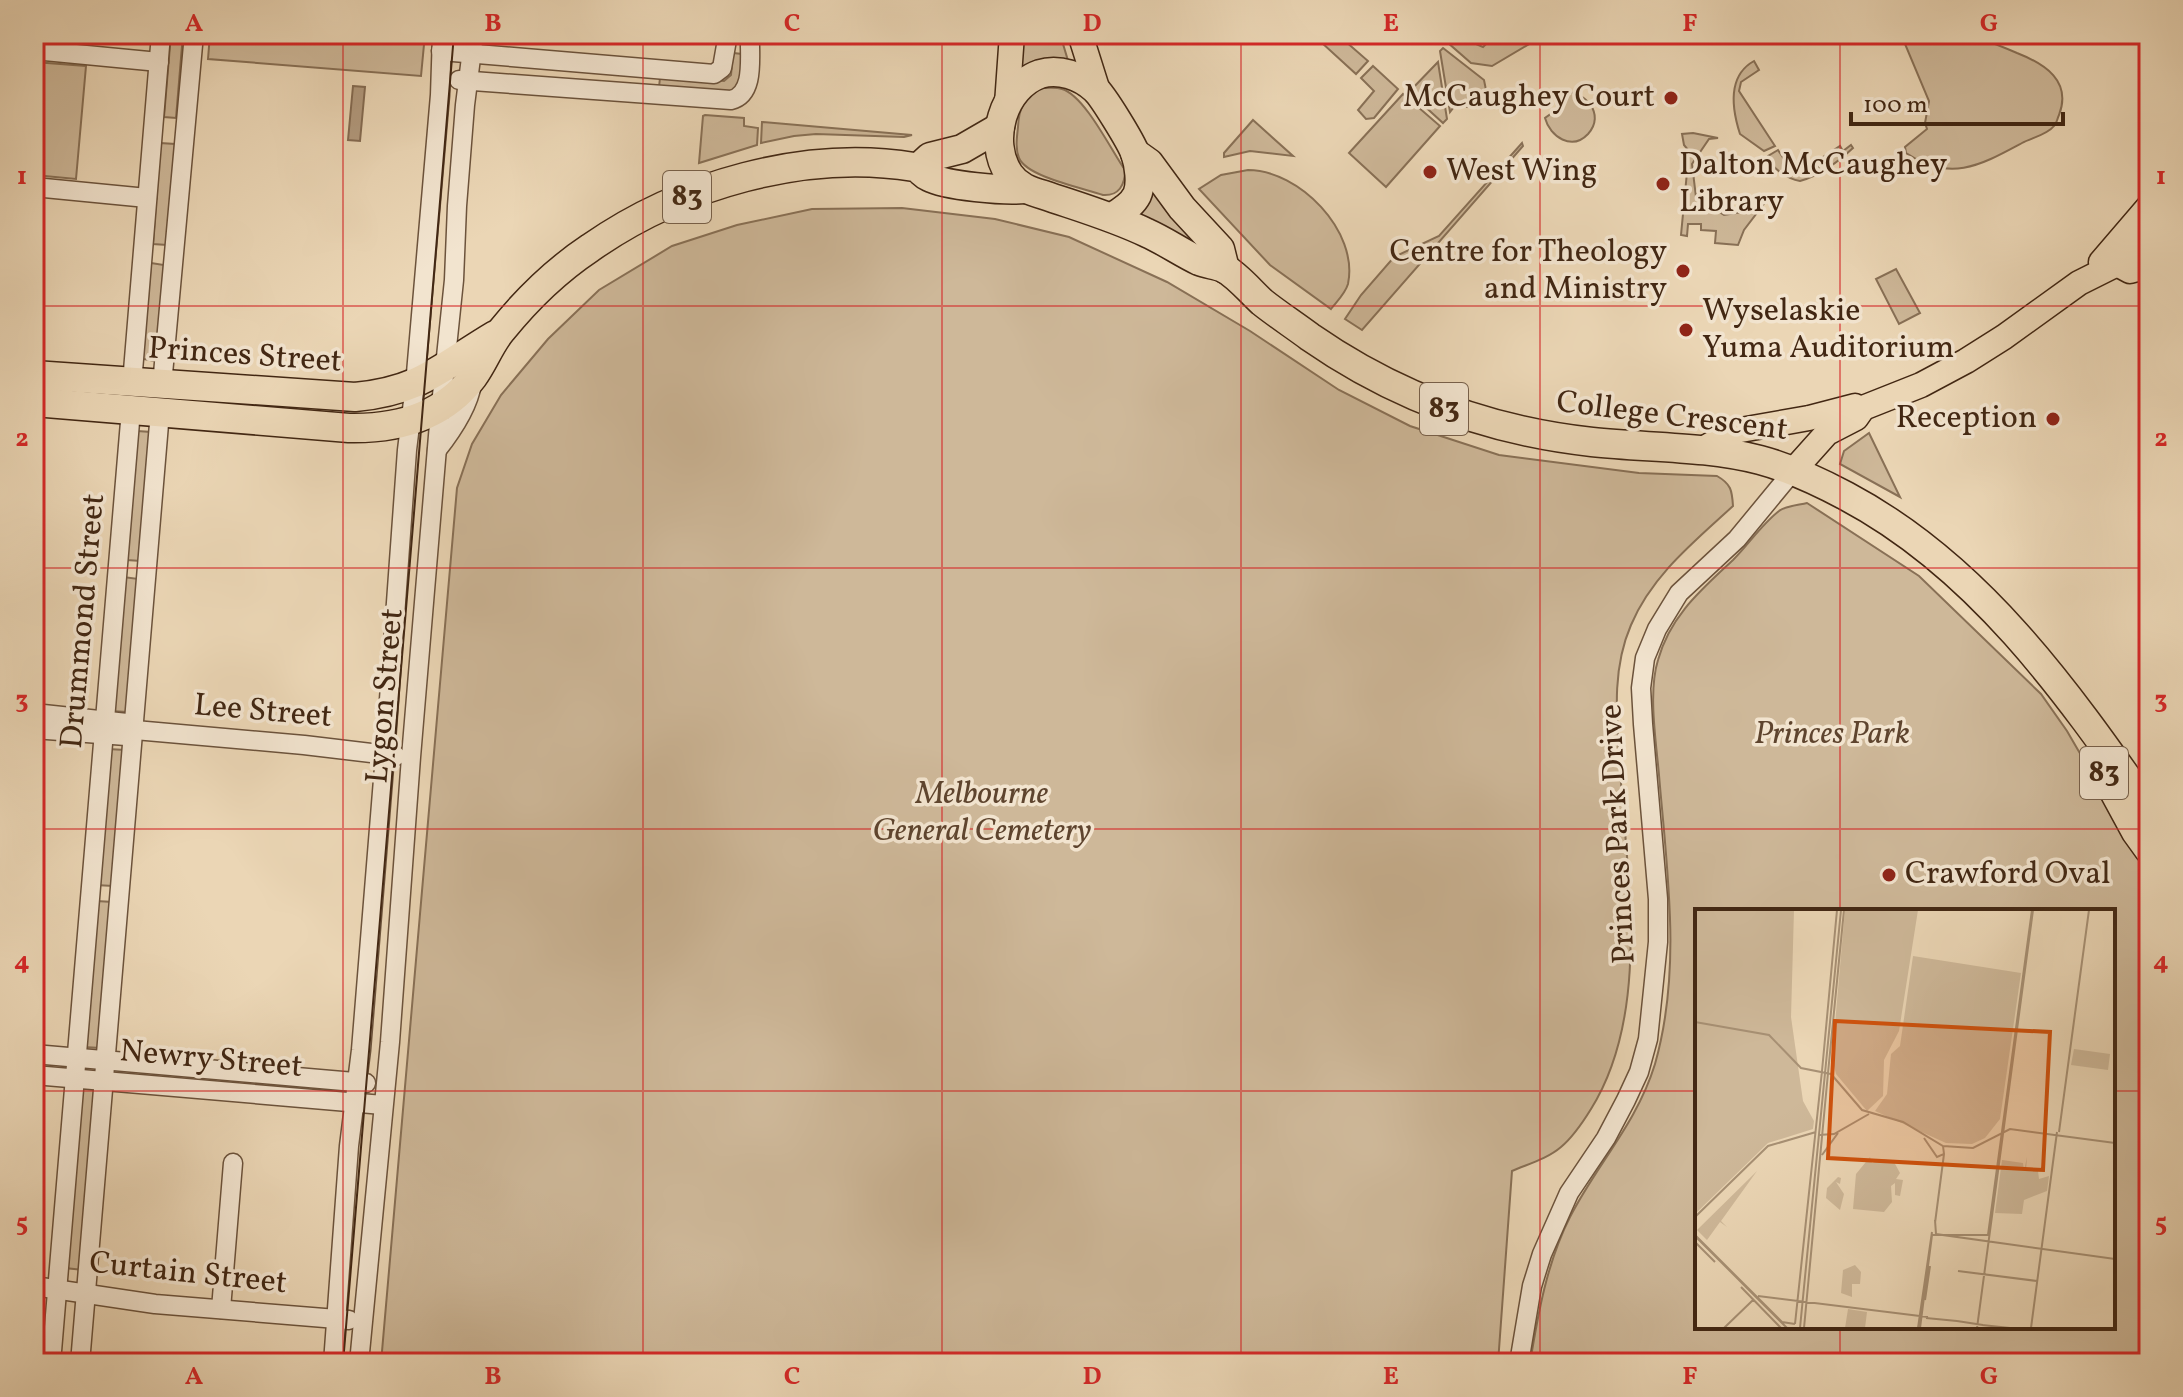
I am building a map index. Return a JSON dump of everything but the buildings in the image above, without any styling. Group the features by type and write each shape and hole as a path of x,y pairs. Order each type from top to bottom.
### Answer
{"highway":[{"name":"83","path":"446,367 499,333 566,266 610,235 667,204 764,172 855,164 918,168 929,177 1002,192 1024,189 1112,217 1129,205 1137,194 1139,176 1135,153 1098,91 1075,76 1063,73 1047,73 1025,83 1004,115 962,149 930,157 918,168"},
{"path":"1004,115 1005,166 1010,176 1024,189"},
{"name":"College Crescent","path":"1135,153 1149,163 1182,208 1220,249 1225,269"},
{"name":"College Crescent","path":"1112,217 1199,261 1225,269 1262,301 1348,362 1444,409 1501,427 1545,435 1597,443 1701,450 1750,458 1793,471"},
{"name":"83","path":"411,421 441,406 473,377 499,333"},
{"name":"Princes Street","path":"34,402 131,397 355,397 390,393 415,385 446,367"},
{"name":"Princes Street","path":"34,375 131,397"},
{"name":"Princes Street","path":"161,399 349,428 379,428 411,421"},
{"name":"83","path":"1793,471 1872,511 1947,566 2018,635 2149,809"},
{"name":"83","path":"2064,694 2124,811 2149,850"},
{"path":"2149,850 2149,865"}],"main road":[{"path":"1004,115 1012,34"},
{"path":"1080,34 1098,91"},
{"name":"College Crescent","path":"2106,269 2110,251 2149,206"},
{"name":"College Crescent","path":"1793,471 1827,433 1856,418 1863,408 1921,385 1966,361 2130,252 2149,245"},
{"path":"2106,269 2130,271 2149,266"},
{"path":"1701,450 1735,431 1809,418 1854,405 1863,408"}],"street":[{"name":"Drummond Street","path":"51,1363 161,34"},
{"name":"Drummond Street","path":"80,1363 194,34"},
{"name":"Lygon Street","path":"359,1363 474,34"},
{"path":"441,43 471,55 709,75 721,71 728,34"},
{"path":"441,78 725,101 738,98 745,92 750,34"},
{"name":"Lygon Street","path":"333,1363 349,1146 385,755 407,450 441,78 441,43"},
{"path":"34,50 159,62"},
{"path":"526,86 528,60"},
{"path":"569,88 571,64"},
{"path":"651,94 653,70"},
{"path":"34,187 147,198"},
{"path":"437,450 450,434 470,397 473,377"},
{"name":"Princes Park Drive","path":"1519,1363 1532,1286 1542,1254 1569,1193 1606,1138 1626,1100 1639,1072 1648,1039 1656,985 1658,899 1641,688 1645,658 1657,629 1679,593 1737,539 1793,471"},
{"name":"Lee Street","path":"34,725 105,728 126,736 135,730 411,757"},
{"name":"Newry Street","path":"34,1054 385,1084"},
{"name":"Newry Street","path":"34,1075 383,1105"},
{"path":"221,1309 233,1163"},
{"name":"Curtain Street","path":"34,1286 86,1295 363,1321"}],"green space":[{"path":"171,34 183,34 176,118 164,117"},
{"path":"210,34 425,34 421,76 208,59"},
{"path":"1023,34 1060,34 1069,64 1020,69"},
{"path":"1330,34 1337,34 1368,61 1356,74 1322,43"},
{"path":"1453,34 1483,47 1494,36 1499,39 1514,34 1523,34 1530,38 1531,43 1492,66 1471,63 1447,42"},
{"path":"1952,34 1993,43 2046,68 2059,83 2062,93 2054,126 1993,158 1965,168 1937,167 1906,153 1905,147 1927,129 1925,123 1929,101 1905,44"},
{"path":"1443,48 1484,80 1486,90 1467,107 1457,103 1450,112 1440,51"},
{"path":"733,53 742,54 740,84 735,92 659,87 663,76 724,81 731,75"},
{"path":"1754,61 1759,70 1741,82 1739,91 1775,146 1764,151 1740,134 1735,114 1734,94 1739,75"},
{"path":"34,62 86,66 76,179 34,175"},
{"path":"1438,62 1447,119 1443,123 1409,92"},
{"path":"1373,66 1398,89 1374,118 1366,119 1358,110 1374,91 1361,78"},
{"path":"1042,88 1062,89 1088,112 1125,170 1124,180 1117,191 1103,195 1056,181 1024,165 1017,150 1021,108 1031,95"},
{"path":"1564,92 1579,95 1594,112 1593,126 1582,139 1562,140 1552,131 1545,118 1562,106"},
{"path":"1403,94 1440,126 1386,187 1349,153"},
{"path":"705,115 744,118 744,126 758,128 757,145 699,163"},
{"path":"1253,120 1293,156 1250,151 1224,157 1224,153"},
{"path":"762,122 912,135 816,134 761,143"},
{"path":"1682,134 1718,138 1709,139 1692,164 1696,197 1724,215 1755,210 1763,205 1744,230 1738,245 1715,243 1716,231 1701,230 1701,224 1688,224 1687,236 1681,235 1689,151"},
{"path":"160,143 175,144 167,245 153,244"},
{"path":"1522,143 1523,146 1362,330 1345,319 1394,257 1439,236"},
{"path":"1851,145 1853,148 1835,163 1800,181 1780,172 1768,156 1778,150 1793,173 1804,168 1808,174 1820,166 1817,161 1840,146 1843,151"},
{"path":"1248,170 1287,180 1321,207 1335,225 1349,264 1347,288 1331,309 1270,265 1199,189 1221,175"},
{"path":"1151,183 1208,251 1140,215 1146,207"},
{"name":"Melbourne General Cemetery","path":"902,208 995,219 1069,237 1167,282 1250,331 1339,390 1410,426 1499,455 1639,473 1717,476 1730,488 1733,506 1690,546 1650,590 1631,625 1620,660 1617,714 1631,943 1622,1030 1610,1071 1578,1129 1556,1151 1512,1171 1498,1363 381,1363 457,488 472,444 501,395 548,339 599,290 672,246 737,225 812,209"},
{"path":"151,263 164,265 156,361 143,359"},
{"path":"1896,269 1920,313 1899,324 1876,279"},
{"path":"137,431 151,432 141,561 127,560"},
{"path":"1869,433 1900,497 1840,464 1844,451"},
{"name":"Princes Park","path":"1807,503 1919,576 2041,694 2067,731 2143,862 2149,886 2149,1363 1530,1363 1544,1288 1562,1234 1638,1105 1655,1064 1663,1028 1668,992 1670,920 1654,717 1658,660 1670,630 1698,593 1773,516 1785,508"},
{"path":"123,577 139,579 127,712 111,711"},
{"path":"108,749 125,750 113,886 96,885"},
{"path":"96,901 113,902 101,1048 83,1047"},
{"path":"79,1088 97,1090 83,1270 65,1268"}],"shaded area":[{"path":"353,86 365,87 360,141 348,140"}],"tram line":[{"path":"343,1363 454,34"}],"place":[{"name":"McCaughey Court","path":"1671,98"},
{"name":"West Wing","path":"1430,172"},
{"name":"Dalton McCaughey Library","path":"1663,184"},
{"name":"Centre for Theology and Ministry","path":"1683,271"},
{"name":"Wyselaskie Yuma Auditorium","path":"1686,330"},
{"name":"Reception","path":"2053,419"},
{"name":"Crawford Oval","path":"1889,875"}]}
